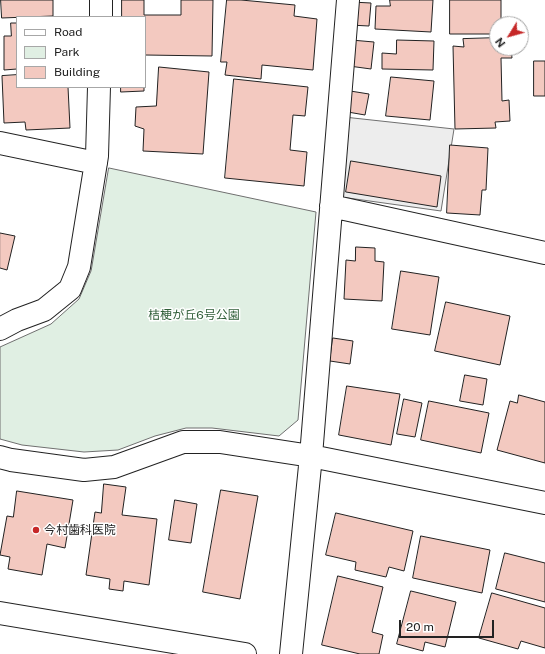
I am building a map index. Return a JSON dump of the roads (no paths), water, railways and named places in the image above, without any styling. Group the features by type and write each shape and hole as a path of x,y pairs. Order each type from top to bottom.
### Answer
{"street":[{"path":"101,0 101,16"},
{"path":"291,654 311,456 348,0"},
{"path":"0,329 17,320 44,310 70,289 79,267 96,163 99,88"},
{"path":"0,143 96,163"},
{"path":"331,206 545,253"},
{"path":"0,457 11,460 84,470 114,468 183,442 220,442 311,456 545,502"},
{"path":"0,613 245,654"}],"place":[{"name":"今村歯科医院","path":"36,530"}],"park label":[{"name":"桔梗が丘6号公園","path":"194,315"}]}
